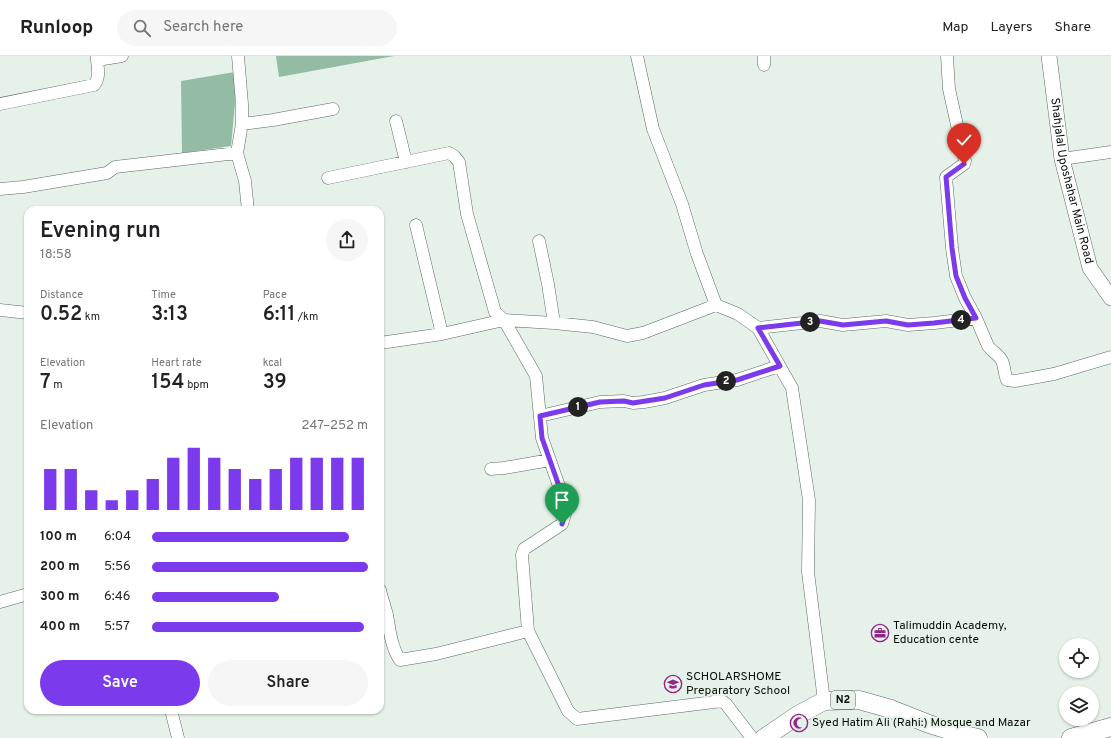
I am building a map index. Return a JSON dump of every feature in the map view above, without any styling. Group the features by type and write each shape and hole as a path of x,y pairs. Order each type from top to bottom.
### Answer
{"highway":[{"name":"N2","path":"764,738 798,715 824,701 859,700 891,709 929,724 978,738"},
{"path":"1074,738 1111,727"}],"main road":[{"name":"Shahjalal Uposhahar Main Road","path":"1049,56 1062,159 1090,268 1111,298"}],"street":[{"path":"0,104 94,85 98,76 97,58 122,56"},
{"path":"238,56 242,124 237,153 245,181 248,206"},
{"path":"637,56 653,129 682,204 697,254 716,306"},
{"path":"947,56 949,89 965,161 964,164 946,177 952,248 956,276 988,346 999,356 1004,366 1007,380 1015,381 1054,374 1111,357"},
{"path":"242,124 333,109"},
{"path":"396,121 406,162"},
{"path":"1062,159 1111,152"},
{"path":"0,189 23,187 107,173 115,166 237,153"},
{"path":"328,178 449,153 459,162 467,214 495,312 504,320 536,376 542,438 565,503 565,514 562,524 524,549 522,554 528,631 568,711 577,720 722,701 726,704 752,738"},
{"path":"416,225 442,334"},
{"path":"539,241 554,323"},
{"path":"384,342 442,334 504,320 593,327 627,336 643,333 716,306 738,314 758,328 792,388 809,500 808,572 824,701"},
{"path":"0,310 24,313"},
{"path":"758,328 820,321 843,325 886,321 908,325 976,318"},
{"path":"540,416 600,402 624,401 633,403 651,401 704,385 737,380 780,366"},
{"path":"491,469 550,460"},
{"path":"0,602 24,595"},
{"path":"384,604 391,640 400,660 436,654 528,631"},
{"path":"172,714 178,738"}],"shaded area":[{"path":"276,56 394,56 279,77"},
{"path":"235,72 235,103 231,146 182,153 181,81"}],"place":[{"name":"Talimuddin Academy, Education cente","path":"880,633"},
{"name":"SCHOLARSHOME Preparatory School","path":"673,684"},
{"name":"Syed Hatim Ali (Rahi:) Mosque and Mazar","path":"799,723"}],"route":[{"path":"562,524 565,514 565,503 542,438 540,416 600,402 624,401 633,403 665,398 704,385 737,380 780,366 758,328 820,321 843,325 886,321 908,325 976,318 965,298 956,276 946,177 964,164"}]}
